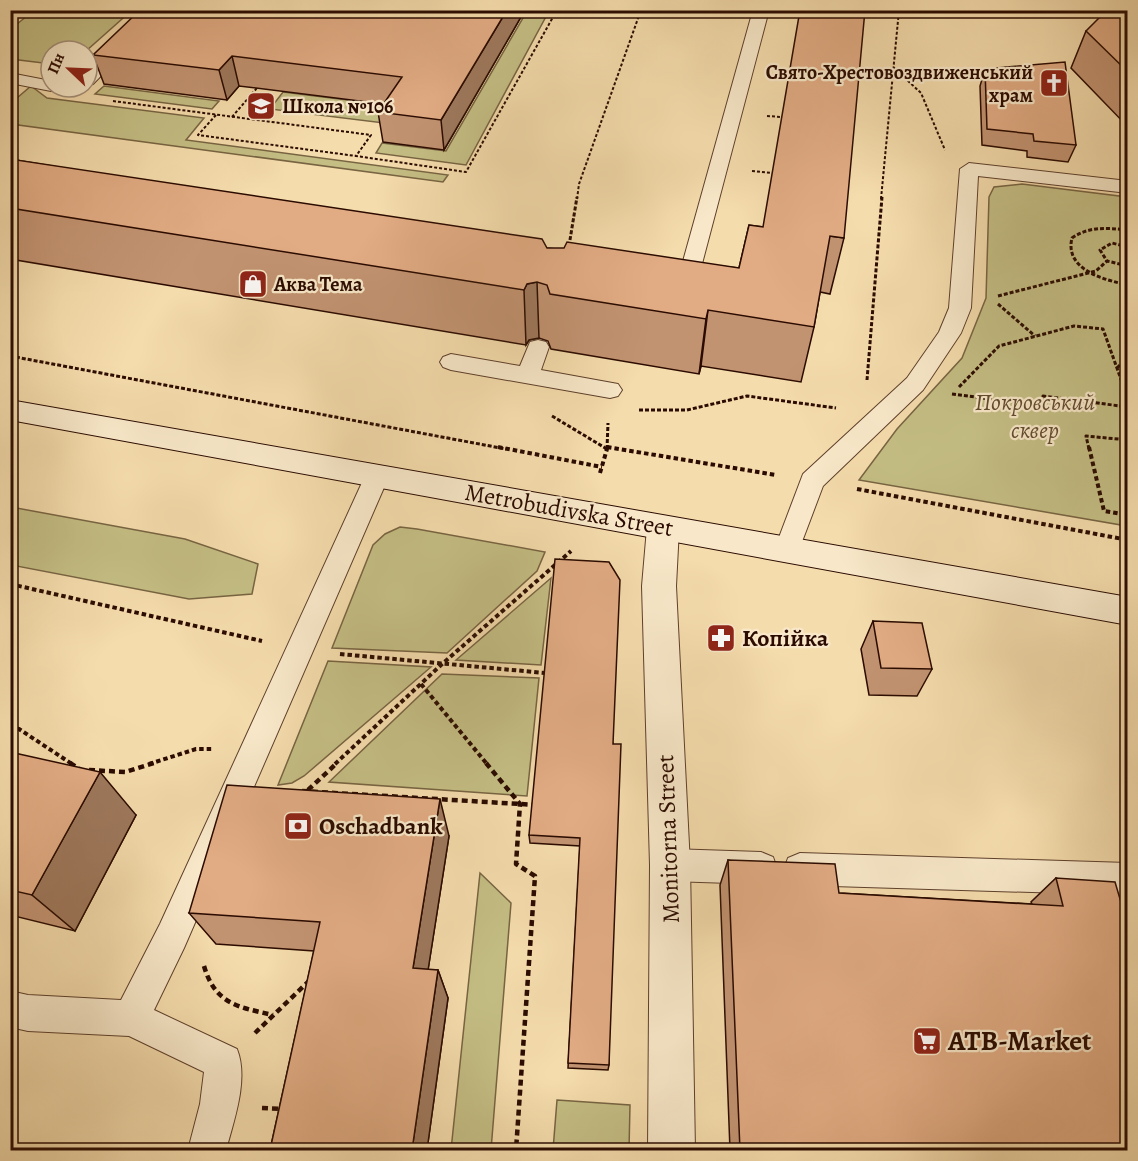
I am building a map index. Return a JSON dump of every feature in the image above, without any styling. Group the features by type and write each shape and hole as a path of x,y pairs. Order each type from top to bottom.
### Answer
{"main road":[{"name":"Metrobudivska Street","path":"10,410 663,528 788,548 1128,611"},
{"name":"Monitorna Street","path":"663,528 659,586 670,865 672,1150"}],"lane":[{"path":"99,61 159,10"},
{"path":"655,274 688,279 761,10"},
{"path":"10,78 39,82"},
{"path":"788,548 812,481 863,423 915,384 950,333 960,308 969,170 1116,180"},
{"path":"528,376 538,347"},
{"path":"451,362 610,390"},
{"path":"131,1018 172,936 236,795 377,476"},
{"path":"670,865 1128,879"},
{"path":"10,1009 28,1013 131,1018 224,1062 219,1104 207,1150"}],"path":[{"path":"216,115 198,135 466,172 556,10"},
{"path":"569,251 579,184 641,10"},
{"path":"610,390 630,410 687,410 747,396 863,423 892,67 899,10"},
{"path":"892,67 921,93 945,151 969,170"},
{"path":"232,117 257,88"},
{"path":"96,99 371,135 356,156"},
{"path":"1122,244 1128,231 1096,227 1072,236 1068,244 1069,254 1088,273 1101,279 1128,285"},
{"path":"1128,246 1104,245 1100,250 1100,255 1107,261 1128,266"},
{"path":"1035,336 991,298 1096,271 1107,261"},
{"path":"1128,399 1103,329 1074,326 999,346 952,394 1044,406 1043,396 1128,407"},
{"path":"10,356 602,467"},
{"path":"1117,368 1128,357"},
{"path":"528,376 541,410 607,449 600,473"},
{"path":"1128,440 1086,436 1104,511 1128,515"},
{"path":"307,790 441,664 567,553"},
{"path":"10,584 299,650 545,673"},
{"path":"421,684 520,804 516,864 535,876 516,1150"},
{"path":"10,727 19,729 82,770 125,772 196,749 210,748 250,760"},
{"path":"236,795 307,790 542,806"},
{"path":"224,1062 314,976"}],"green space":[{"path":"33,10 131,11 99,39 39,39 39,62 11,59 11,29"},
{"path":"527,11 549,11 466,165 376,153 382,143 446,151"},
{"path":"31,86 39,92 39,99 55,99 204,118 186,140 448,175 443,182 11,124 10,104"},
{"path":"104,86 219,101 212,109 99,95 99,90"},
{"path":"283,92 404,107 392,124 270,109"},
{"name":"Покровський сквер","path":"1022,184 1127,197 1127,526 859,480 897,429 962,358 986,298 989,197 994,187"},
{"path":"11,507 185,539 258,564 252,594 189,599 11,565"},
{"path":"400,527 545,552 537,571 447,653 332,648 373,545 385,534"},
{"path":"551,578 541,665 456,660"},
{"path":"328,661 431,667 304,776 292,783 278,785"},
{"path":"442,674 539,678 527,796 329,782"},
{"path":"480,873 511,903 491,1150 451,1150"},
{"path":"557,1100 630,1105 629,1150 553,1150"}],"building":[{"path":"140,10 507,10 441,120 378,112 402,77 232,56 219,70 99,56 99,49"},
{"path":"800,10 865,10 844,238 830,236 814,327 708,310 706,319 550,294 547,285 537,282 527,284 524,290 10,208 10,159 542,239 547,248 564,248 567,242 739,268 749,225 763,227"},
{"path":"1107,10 1114,10 1128,23 1128,72 1086,31"},
{"path":"1065,62 1076,145 1034,141 1033,134 987,129 985,69"},
{"path":"555,559 609,562 620,580 613,744 621,744 609,1065 568,1063 580,838 529,835"},
{"path":"873,621 922,623 932,669 881,668"},
{"path":"10,752 100,772 32,895 10,890"},
{"path":"227,785 440,799 413,968 438,970 412,1150 270,1150 320,922 189,913"},
{"name":"ATB-Market","path":"728,860 835,864 839,893 1063,906 1056,878 1115,882 1123,909 1128,909 1128,1150 740,1150"}],"place":[{"name":"Свято-Хрестовоздвиженський храм","path":"1054,83"},
{"name":"Школа №106","path":"261,106"},
{"name":"Аква Тема","path":"253,284"},
{"name":"Копійка","path":"721,638"},
{"name":"Oschadbank","path":"298,826"},
{"name":"ATB-Market","path":"927,1041"}]}
